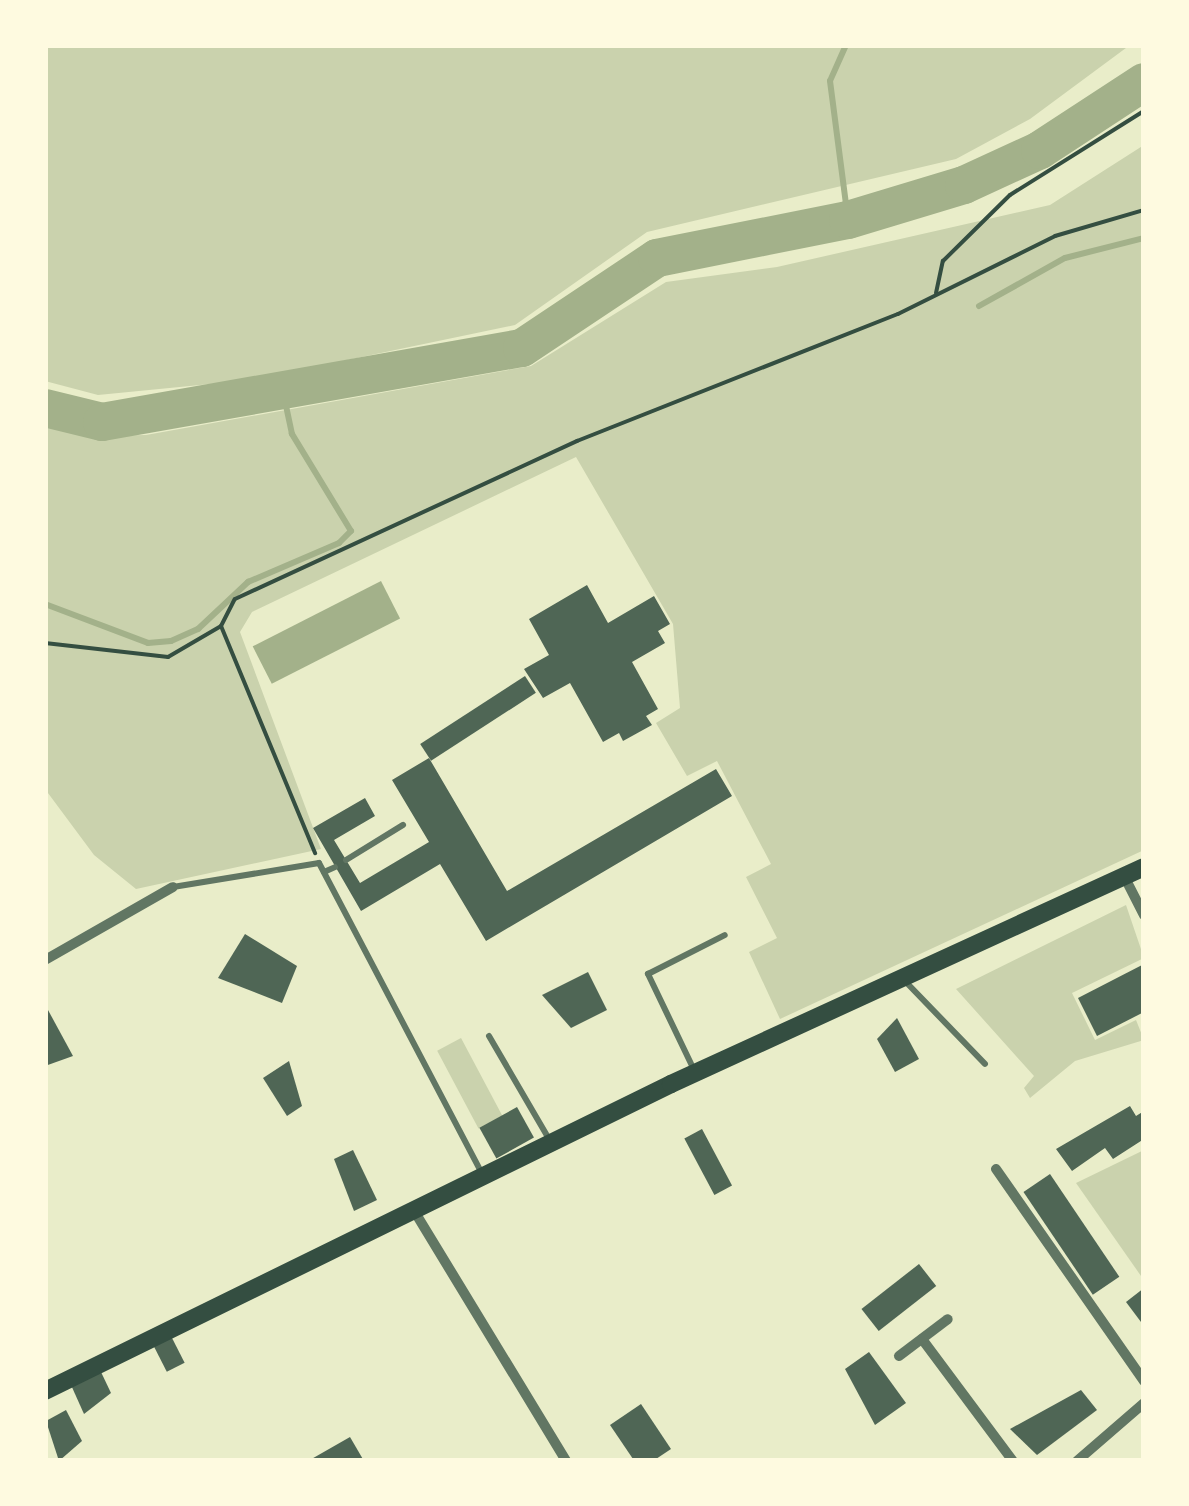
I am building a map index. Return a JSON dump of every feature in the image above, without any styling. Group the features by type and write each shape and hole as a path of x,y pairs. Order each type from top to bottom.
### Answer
{"main road":[{"path":"45,1390 695,1073 1144,867"}],"street":[{"path":"1124,876 1144,915"},
{"path":"45,960 173,887"},
{"path":"996,1169 1144,1381"},
{"path":"412,1208 566,1461"},
{"path":"899,1356 948,1318"},
{"path":"922,1339 1014,1461"},
{"path":"1077,1461 1144,1403"}],"lane":[{"path":"346,860 404,825"},
{"path":"173,887 319,863 483,1175"},
{"path":"324,872 335,866"},
{"path":"695,1073 648,974 725,935"},
{"path":"902,979 985,1064"},
{"path":"489,1036 551,1142"}],"path":[{"path":"936,296 943,261 1010,195 1144,111"},
{"path":"45,643 168,657 220,626 236,600 577,440 936,296 1055,236 1144,210"},
{"path":"220,626 319,863"}],"shaded area":[{"path":"45,45 1130,45 1030,119 956,159 647,232 515,325 251,380 98,395 45,381"},
{"path":"1144,145 1144,850 780,1019 749,952 777,938 746,877 771,864 717,761 687,776 656,723 680,708 673,624 576,457 252,612 240,632 321,849 136,889 94,855 45,789 45,423 89,436 146,435 531,366 666,282 777,267 1050,205"},
{"path":"381,581 400,618 272,684 253,646"},
{"path":"1126,905 1144,958 1072,993 1095,1040 1136,1020 1144,1040 1075,1061 1030,1098 1024,1088 1034,1076 956,989"},
{"path":"461,1038 502,1116 478,1128 437,1051"},
{"path":"1144,1150 1144,1274 1141,1276 1076,1183"}],"building":[{"path":"587,585 608,623 654,596 670,624 658,631 665,643 632,662 658,709 646,716 652,725 623,741 619,733 603,742 570,683 543,698 524,669 549,655 529,619"},
{"path":"525,676 536,693 431,761 420,744"},
{"path":"429,758 507,891 716,769 732,796 486,941 440,864 361,911 313,828 365,798 375,816 334,840 360,883 429,842 392,780"},
{"path":"245,934 297,966 282,1003 218,978"},
{"path":"1144,964 1144,1012 1097,1036 1078,998"},
{"path":"588,972 607,1010 571,1028 542,995"},
{"path":"48,1010 73,1056 45,1066 45,1012"},
{"path":"897,1018 919,1059 895,1072 877,1039"},
{"path":"289,1061 302,1106 287,1116 263,1078"},
{"path":"1130,1106 1136,1116 1144,1111 1144,1139 1113,1159 1105,1148 1072,1171 1056,1149"},
{"path":"517,1107 534,1138 496,1158 479,1128"},
{"path":"702,1129 732,1186 714,1195 684,1138"},
{"path":"353,1150 377,1200 354,1211 334,1159"},
{"path":"1050,1174 1119,1277 1093,1295 1023,1192"},
{"path":"919,1264 936,1286 879,1331 861,1309"},
{"path":"1144,1288 1144,1326 1126,1302"},
{"path":"171,1336 185,1363 167,1372 153,1345"},
{"path":"869,1352 906,1403 875,1425 845,1369"},
{"path":"101,1372 111,1393 84,1414 71,1385"},
{"path":"1081,1390 1097,1410 1037,1455 1010,1429"},
{"path":"641,1404 671,1449 653,1461 633,1459 610,1425"},
{"path":"66,1410 82,1441 59,1461 46,1421"},
{"path":"350,1437 364,1461 308,1461"}],"waterway":[{"path":"846,45 830,81 848,220"},
{"path":"45,408 102,422 522,348 657,258 848,220 964,185 1040,150 1144,82"},
{"path":"979,306 1065,258 1144,238"},
{"path":"45,604 148,643 171,641 198,629 248,582 339,543 351,531 292,434 284,396"}]}
